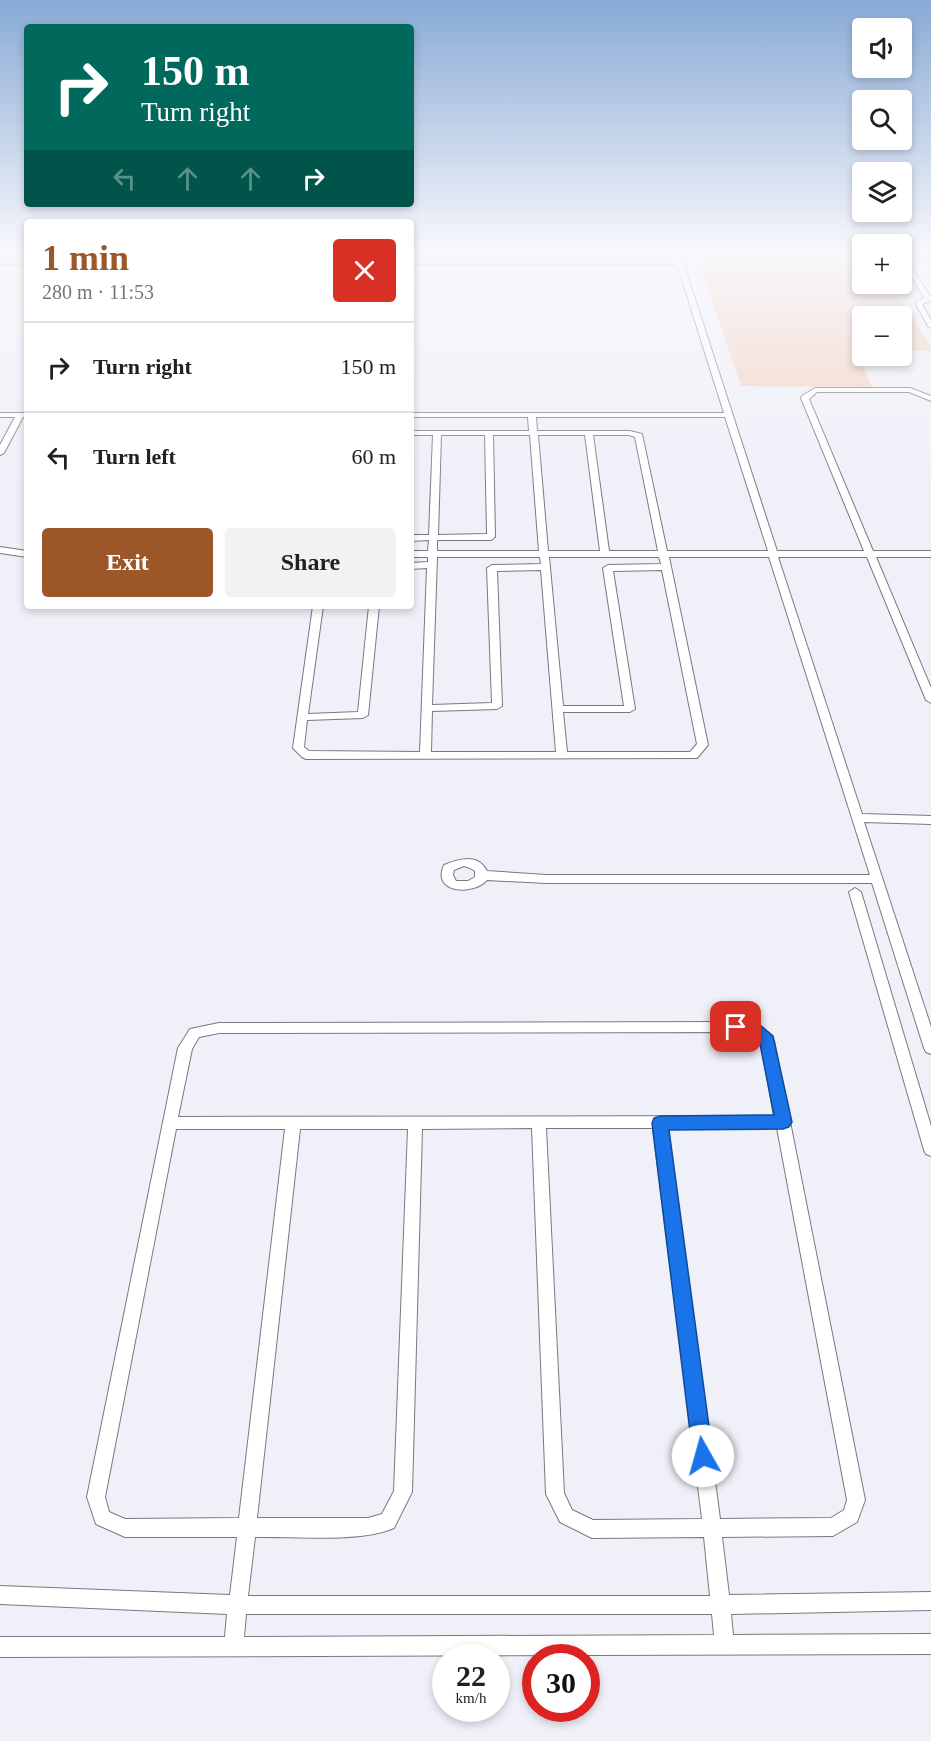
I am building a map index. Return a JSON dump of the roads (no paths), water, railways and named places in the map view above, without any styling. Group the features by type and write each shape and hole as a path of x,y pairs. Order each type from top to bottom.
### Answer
{"street":[{"path":"702,332 931,1048"},
{"path":"931,399 910,390 815,390 805,398 931,699"},
{"path":"1,417 23,415"},
{"path":"0,453 23,415"},
{"path":"414,415 728,415"},
{"path":"532,415 562,756"},
{"path":"318,609 298,748 306,755 693,756 703,745 639,436 630,433 414,433"},
{"path":"425,756 438,433"},
{"path":"414,538 491,537 489,433"},
{"path":"589,433 604,553"},
{"path":"0,550 24,554"},
{"path":"414,554 931,554"},
{"path":"0,559 24,555"},
{"path":"414,566 432,565"},
{"path":"426,708 497,706 492,568 545,567"},
{"path":"558,709 630,709 608,568 666,567"},
{"path":"303,717 363,715 374,609"},
{"path":"859,818 931,820"},
{"path":"482,875 546,879 877,879"},
{"path":"855,892 931,1150"},
{"path":"415,1124 403,1492 388,1522 368,1527 125,1528 102,1518 96,1497 185,1048 195,1033 219,1028 736,1027 755,1030 767,1041 783,1122 856,1500 851,1516 833,1527 592,1529 566,1516 555,1494 538,1124"},
{"path":"170,1123 783,1122"},
{"path":"233,1647 293,1123"},
{"path":"660,1123 725,1646"},
{"path":"0,1595 237,1605 720,1605 931,1601"},
{"path":"0,1647 931,1644"}]}
